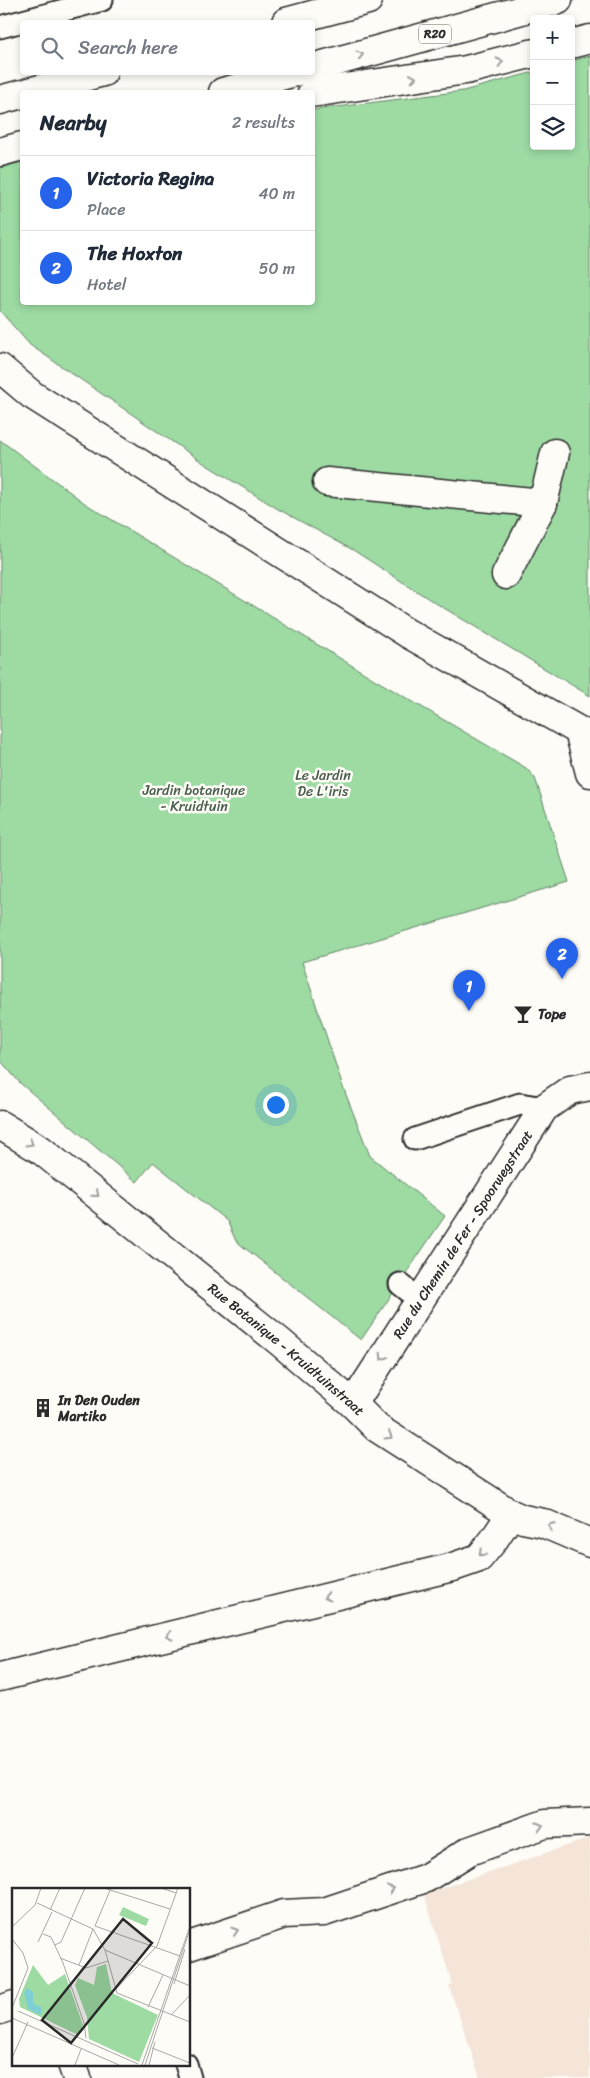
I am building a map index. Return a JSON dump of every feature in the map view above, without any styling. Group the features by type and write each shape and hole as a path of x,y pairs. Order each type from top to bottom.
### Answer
{"main road":[{"path":"293,20 368,0"},
{"name":"R20","path":"315,67 558,0"},
{"path":"575,43 590,39"},
{"path":"315,93 466,70 530,54"},
{"path":"36,90 92,75"},
{"path":"230,90 284,75"},
{"path":"0,100 20,95"},
{"path":"0,152 20,147"},
{"path":"0,368 32,395 407,633 584,734 590,773"},
{"path":"506,575 544,503 555,453"},
{"path":"327,482 544,503"},
{"name":"Rue du Chemin de Fer - Spoorwegstraat","path":"353,1404 410,1292 544,1108 570,1090 590,1086"},
{"name":"Rue Botanique - Kruidtuinstraat","path":"0,1125 47,1154 280,1342 353,1404 377,1428 511,1514 523,1519 543,1523 590,1542"},
{"path":"0,1677 454,1566 479,1558 511,1514"},
{"path":"190,1946 284,1914 324,1912 426,1878 469,1851 545,1824 590,1822"},
{"path":"0,2010 12,2006"},
{"path":"73,2066 77,2078"}],"lane":[{"path":"26,20 102,0"},
{"path":"0,27 20,22"},
{"path":"415,1139 520,1104 544,1108"}],"shaded area":[{"path":"590,1838 590,2078 480,2078 449,1986 452,1984 424,1894"}],"green space":[{"path":"590,56 590,696 429,599 353,550 278,509 205,464 30,345 0,311 0,168 20,163 20,305 315,305 315,110 463,91 530,73 530,150 575,150 575,60"},
{"name":"Jardin botanique - Kruidtuin","path":"0,440 86,504 379,682 526,768 535,778 569,882 302,962 343,1087 370,1156 445,1216 361,1340 236,1241 227,1221 153,1162 137,1182 20,1083 0,1060"}],"place":[{"name":"The Hoxton","path":"562,979"},
{"name":"Victoria Regina","path":"469,1011"},
{"name":"Tope","path":"523,1014"},
{"name":"In Den Ouden Martiko","path":"43,1408"}],"park label":[{"name":"Le Jardin De L'iris","path":"323,784"}]}
